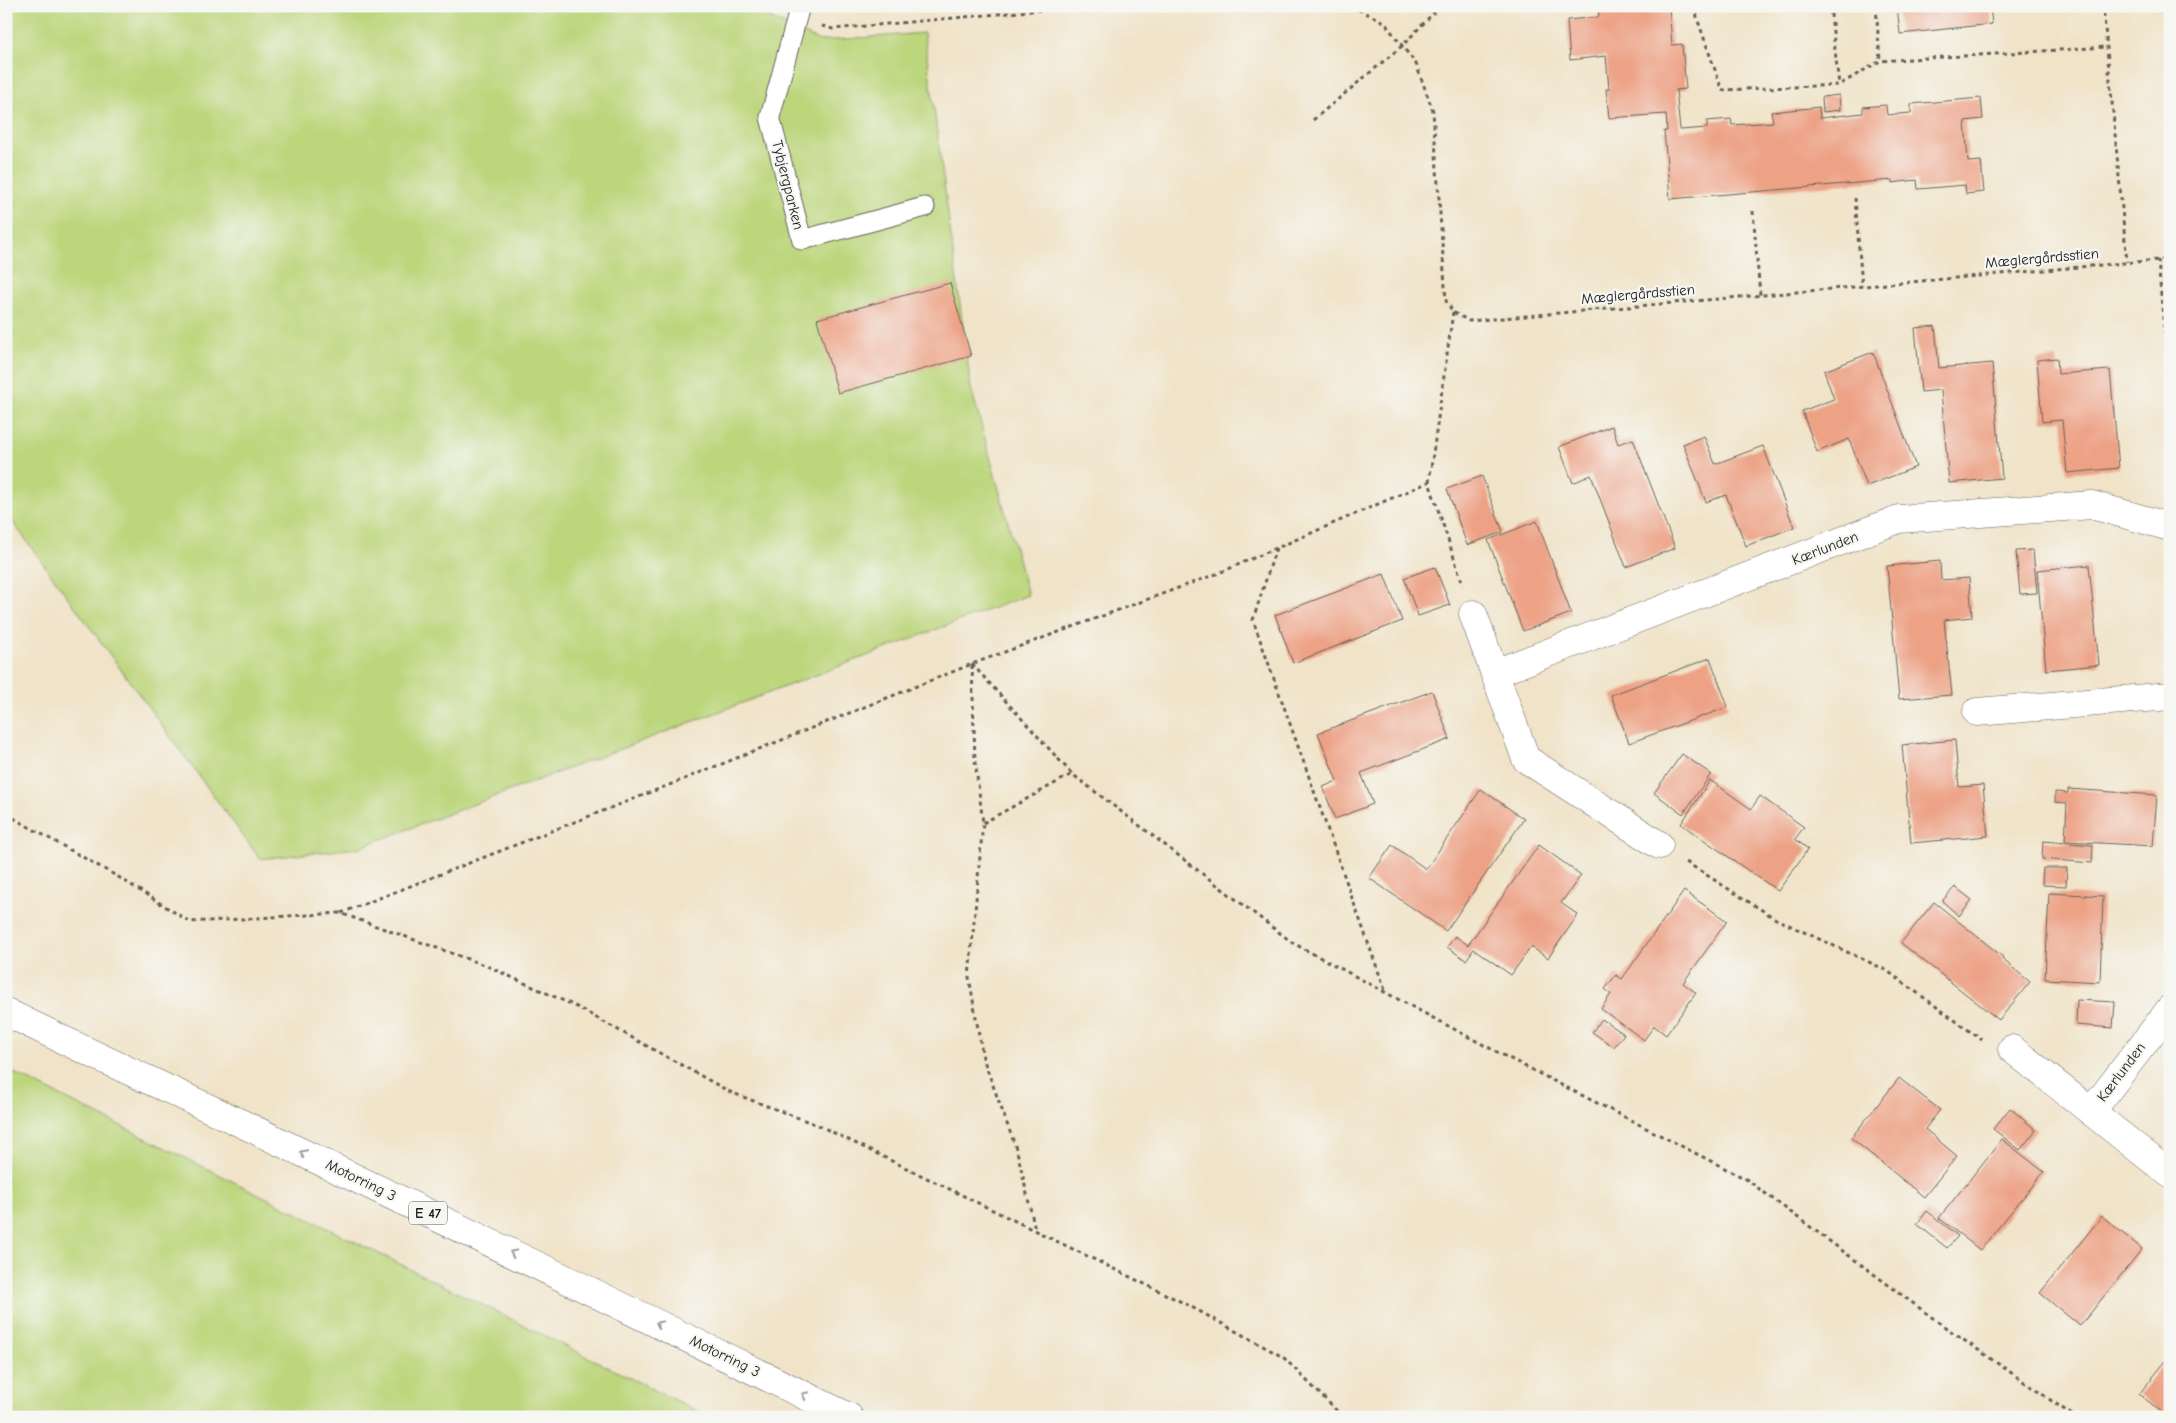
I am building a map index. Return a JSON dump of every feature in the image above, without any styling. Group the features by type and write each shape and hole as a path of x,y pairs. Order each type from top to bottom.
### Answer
{"main road":[{"name":"Kærlunden","path":"1495,673 1899,519 2092,505 2170,527"},
{"path":"1473,614 1526,759 1659,845"},
{"path":"1977,712 2170,696"},
{"name":"Kærlunden","path":"2091,1112 2170,1009"},
{"name":"Motorring 3","path":"6,1012 544,1268 849,1417"},
{"name":"Kærlunden","path":"2012,1049 2170,1174"}],"lane":[{"name":"Tybjergparken","path":"799,14 770,117 802,240 925,207"}],"path":[{"path":"799,14 832,28 1085,6"},
{"path":"1351,6 1384,22 1416,64 1433,111 1446,301 1453,312 1429,482 1473,614"},
{"path":"1313,120 1402,46 1440,6"},
{"path":"1696,6 1697,18 1722,90 1839,85 1880,61 2107,47"},
{"path":"1830,6 1839,85"},
{"path":"1876,6 1880,61"},
{"path":"2103,6 2127,262"},
{"path":"1855,198 1862,286"},
{"path":"1753,211 1760,295"},
{"name":"Mæglergårdsstien","path":"1453,312 1469,321 2170,259"},
{"path":"2158,260 2170,398"},
{"path":"6,814 120,878 190,922 340,913 644,795 972,664 1218,573 1429,482"},
{"path":"1276,548 1253,620 1386,993"},
{"path":"972,664 1072,774 1293,943 1746,1179 1945,1327 2076,1417"},
{"path":"972,664 975,760 983,823 969,977 983,1058 1017,1151 1035,1229"},
{"path":"983,823 1072,774"},
{"path":"1659,845 1776,919 1886,970 1995,1049 2012,1049"},
{"path":"340,913 488,966 575,1006 730,1092 820,1126 1186,1304 1283,1357 1343,1417"}],"green space":[{"path":"6,6 733,6 761,14 820,41 924,33 971,388 1028,595 358,848 260,859 6,513"},
{"path":"6,1069 709,1417 6,1417"}],"building":[{"path":"1598,6 1669,6 1672,45 1682,44 1686,89 1676,90 1680,130 1707,128 1707,121 1731,119 1732,125 1773,122 1771,112 1819,107 1820,118 1863,113 1863,107 1886,105 1887,115 1911,113 1911,104 1981,98 1983,119 1965,121 1968,162 1981,161 1984,192 1966,194 1965,185 1918,189 1917,180 1892,183 1892,180 1670,199 1664,131 1667,131 1666,114 1609,118 1606,89 1609,89 1606,56 1570,60 1567,20 1599,17"},
{"path":"1897,6 1990,6 1992,24 1900,34"},
{"path":"1839,95 1840,110 1823,112 1822,97"},
{"path":"950,283 971,356 838,393 817,319"},
{"path":"1935,326 1939,368 1992,363 2002,478 1949,483 1941,390 1921,392 1915,328"},
{"path":"1873,352 1916,467 1867,486 1849,439 1817,452 1802,411 1834,399 1824,371"},
{"path":"2057,358 2058,374 2110,370 2119,468 2067,473 2062,420 2042,422 2037,360"},
{"path":"1612,426 1618,444 1633,439 1675,548 1626,567 1591,475 1573,483 1559,447"},
{"path":"1704,436 1715,464 1763,446 1794,527 1746,546 1726,495 1706,502 1683,444"},
{"path":"1482,476 1503,532 1467,545 1447,489"},
{"path":"1537,521 1571,613 1523,631 1488,540"},
{"path":"2033,550 2037,593 2020,594 2016,551"},
{"path":"1940,561 1941,580 1969,578 1972,617 1944,620 1952,695 1899,699 1887,566"},
{"path":"2089,565 2099,665 2046,670 2037,570"},
{"path":"1435,567 1450,605 1418,616 1404,578"},
{"path":"1384,574 1402,621 1293,663 1275,615"},
{"path":"1710,658 1728,707 1629,743 1611,695"},
{"path":"1432,691 1450,739 1361,773 1373,804 1335,819 1323,787 1337,781 1318,733"},
{"path":"1955,740 1959,787 1983,785 1988,836 1911,843 1902,745"},
{"path":"1682,754 1711,774 1683,814 1654,793"},
{"path":"1710,780 1751,809 1760,796 1804,827 1795,839 1808,849 1778,891 1681,824"},
{"path":"1481,789 1524,819 1446,931 1369,878 1392,845 1426,869"},
{"path":"2068,789 2157,795 2153,846 2065,841 2067,803 2055,802 2055,792 2068,793"},
{"path":"2043,841 2093,845 2092,863 2042,859"},
{"path":"1539,845 1581,875 1561,903 1578,915 1548,958 1531,947 1511,975 1474,949 1466,960 1447,947 1455,936 1468,945"},
{"path":"2043,868 2067,868 2066,886 2042,885"},
{"path":"1955,887 1972,900 1959,916 1942,901"},
{"path":"1684,891 1727,921 1683,983 1696,993 1666,1035 1654,1026 1644,1040 1601,1009 1611,994 1605,989 1616,975 1622,979"},
{"path":"2049,893 2103,896 2100,982 2045,979"},
{"path":"1934,902 2003,957 2002,959 2030,982 1999,1020 1901,943"},
{"path":"2077,1000 2115,1002 2113,1028 2076,1025"},
{"path":"1602,1019 1624,1034 1614,1047 1592,1032"},
{"path":"1899,1078 1940,1110 1925,1129 1957,1156 1924,1197 1851,1138"},
{"path":"2010,1108 2036,1130 2020,1150 1993,1129"},
{"path":"2002,1139 2044,1172 1980,1250 1939,1218"},
{"path":"1927,1211 1958,1236 1947,1248 1917,1224"},
{"path":"2102,1216 2142,1249 2080,1326 2040,1293"},
{"path":"2170,1356 2170,1417 2168,1417 2139,1394"}]}
